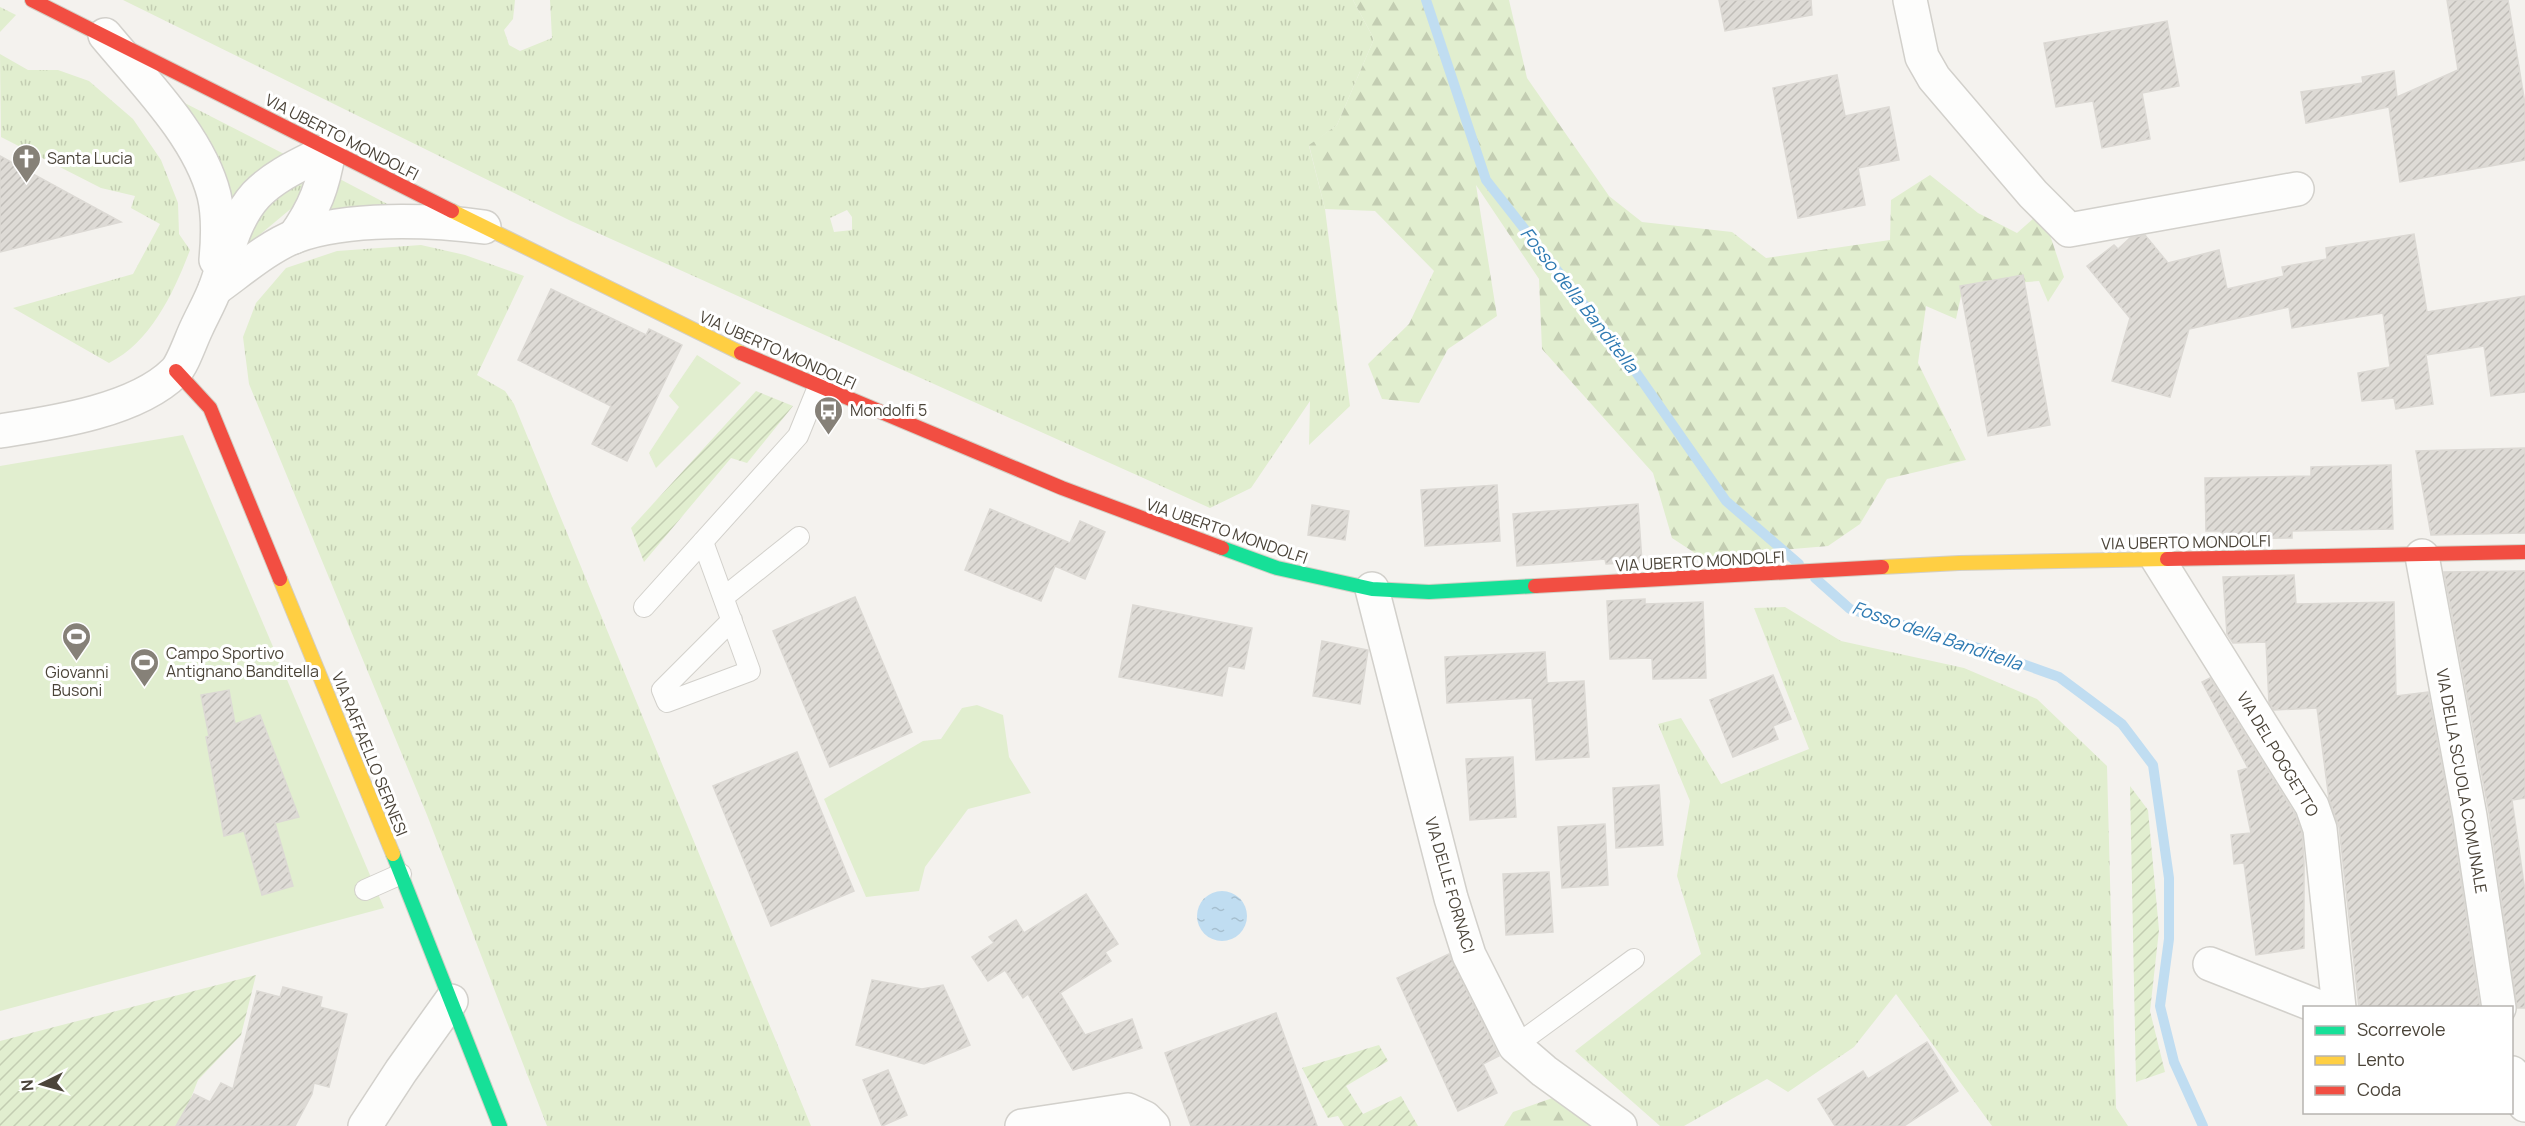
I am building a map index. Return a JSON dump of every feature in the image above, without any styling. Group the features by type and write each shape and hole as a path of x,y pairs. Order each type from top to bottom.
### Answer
{"main road":[{"name":"VIA UBERTO MONDOLFI","path":"32,0 105,34 330,150 753,359 1062,488 1262,563 1307,576 1372,589 1429,592 1970,563 2422,556 2525,552"},
{"name":"VIA RAFFAELLO SERNESI","path":"176,371 210,408 401,874 500,1126"}],"street":[{"path":"1910,0 1922,57 1934,78 2033,194 2069,230 2297,189"},
{"path":"105,34 175,121 207,176 214,196 218,230 215,289"},
{"path":"294,237 316,202 330,150"},
{"path":"0,431 82,416 122,403 152,388 176,371 215,289 240,219 256,196 293,168 330,150"},
{"path":"215,289 294,237 335,228 391,223 438,222 489,228"},
{"name":"VIA DELLA SCUOLA COMUNALE","path":"2422,556 2470,816 2499,1006"},
{"name":"VIA DEL POGGETTO","path":"2147,559 2312,806 2320,829 2339,1006"},
{"name":"VIA DELLE FORNACI","path":"1372,589 1448,886 1466,946 1515,1046 1544,1071 1620,1126"},
{"path":"2210,964 2317,1006"},
{"path":"365,1126 451,1001"},
{"path":"2513,1078 2525,1105"},
{"path":"1022,1126 1128,1110 1145,1118 1153,1126"}],"lane":[{"path":"644,607 798,436 818,387"},
{"path":"724,597 799,537"},
{"path":"703,542 724,597 750,670 667,702 662,690 732,620"},
{"path":"365,890 401,874"},
{"path":"1515,1046 1634,959"}],"green space":[{"path":"123,0 515,0 513,19 504,30 509,45 520,51 552,38 550,0 1353,0 1374,39 1337,125 1309,146 1325,209 1350,406 1309,445 1310,401 1251,488 1210,508 571,221","holes":["847,210 852,217 852,230 834,232 830,218"]},
{"path":"1353,0 1509,0 1527,78 1609,196 1642,222 1732,232 1766,258 1890,240 1891,200 1930,175 1978,213 2017,233 2042,211 2064,277 2048,302 2039,281 1963,287 1956,319 1926,306 1918,363 1966,460 1887,479 1860,524 1828,546 1701,557 1672,538 1653,473 1542,349 1539,279 1476,185 1497,316 1448,349 1419,403 1382,399 1368,364 1409,324 1434,271 1375,211 1325,209 1309,145 1337,125 1374,39"},
{"path":"0,7 16,15 0,32"},
{"path":"0,54 28,70 58,70 89,81 133,119 161,160 178,203 179,234 190,250 184,266 168,299 149,329 124,354 109,363 13,308 133,274 160,224 131,208 135,196 101,188 1,137"},
{"path":"173,97 286,155 268,164 253,176 228,208"},
{"path":"334,176 395,208 324,212"},
{"path":"297,180 304,184 293,207 234,256 266,206"},
{"path":"421,245 465,255 524,276 477,375 505,391 514,404 811,1126 547,1126 427,815 249,384 243,337 256,303 286,268 337,251"},
{"path":"697,355 741,383 656,468 649,453 679,407 669,396"},
{"path":"756,391 793,406 747,463 731,458 644,562 631,528"},
{"name":"Campo Sportivo Antignano Banditella","path":"183,435 384,908 0,1011 0,466"},
{"path":"1785,607 1841,641 1964,668 2037,699 2107,766 2116,1108 2128,1126 1992,1126 1896,994 1854,1047 1788,1092 1767,1079 1684,1126 1660,1126 1575,1051 1701,954 1677,876 1690,801 1658,724 1681,718 1721,784 1809,749 1754,608"},
{"path":"977,705 1003,715 1009,757 1031,793 968,809 925,867 919,891 866,897 824,799 923,741 941,739 962,708"},
{"path":"2130,786 2148,810 2159,930 2150,1011 2165,1072 2136,1082"},
{"path":"256,975 241,1035 198,1080 180,1126 0,1126 0,1041"},
{"path":"1379,1045 1388,1061 1346,1086 1363,1114 1401,1096 1418,1126 1344,1126 1338,1116 1328,1118 1302,1068"},
{"path":"1561,1095 1611,1126 1504,1126 1513,1112"}],"water":[{"path":"1217,891 1227,891 1240,898 1247,911 1247,921 1240,934 1227,941 1217,941 1208,937 1201,930 1197,921 1197,911 1201,902 1208,895"}],"building":[{"path":"1719,0 1811,0 1812,15 1725,31"},
{"path":"2447,0 2508,0 2525,104 2525,160 2400,182 2389,107 2306,123 2301,92 2363,83 2362,77 2394,71 2397,97 2458,70"},
{"path":"2167,21 2179,86 2142,93 2150,139 2102,148 2093,101 2056,107 2044,43"},
{"path":"1837,75 1845,116 1889,107 1899,160 1858,168 1865,205 1798,218 1773,88"},
{"name":"Santa Lucia","path":"0,156 121,222 0,252"},
{"path":"2414,234 2427,312 2525,296 2525,392 2491,396 2484,346 2426,355 2433,404 2396,409 2394,398 2362,401 2358,373 2390,367 2383,313 2292,328 2289,307 2189,329 2170,397 2112,381 2130,318 2087,266 2114,245 2118,249 2130,238 2145,235 2168,263 2219,250 2227,289 2284,276 2282,267 2327,259 2326,248"},
{"path":"2023,275 2050,425 1988,436 1960,286"},
{"path":"551,289 646,335 649,329 682,345 627,461 592,444 611,406 518,360"},
{"path":"2525,448 2525,533 2431,535 2416,451"},
{"path":"2391,465 2393,529 2292,531 2292,538 2221,539 2221,531 2206,531 2205,478 2311,476 2311,467"},
{"path":"1497,485 1500,541 1425,546 1421,490"},
{"path":"1638,504 1642,562 1606,564 1605,559 1517,566 1513,514"},
{"path":"1312,505 1349,511 1345,540 1308,535"},
{"path":"990,509 1070,543 1080,521 1105,532 1085,579 1055,566 1041,601 965,570"},
{"path":"2525,571 2525,798 2512,800 2525,891 2525,1008 2517,1008 2489,813 2444,572"},
{"path":"2294,575 2296,604 2394,602 2396,696 2428,692 2452,819 2480,1006 2359,1006 2339,827 2329,799 2317,708 2274,710 2269,703 2266,642 2233,643 2227,634 2223,577"},
{"path":"855,597 912,732 830,767 773,631"},
{"path":"1645,599 1645,604 1703,602 1706,678 1653,679 1652,658 1610,659 1607,601"},
{"path":"1133,605 1252,628 1244,669 1228,666 1222,696 1119,677"},
{"path":"1322,641 1368,650 1360,704 1313,696"},
{"path":"1545,652 1547,683 1584,681 1589,757 1536,760 1532,698 1447,703 1445,657"},
{"path":"1773,675 1791,719 1773,726 1778,739 1733,757 1710,700"},
{"path":"2210,678 2295,814 2302,833 2304,948 2256,955 2244,863 2234,864 2231,835 2251,833 2238,771 2248,768 2202,682"},
{"path":"229,690 235,724 260,715 299,817 275,823 293,886 262,895 244,831 224,836 206,737 209,736 201,695"},
{"path":"797,752 854,891 771,926 713,786"},
{"path":"1513,757 1516,817 1470,820 1466,759"},
{"path":"1659,785 1663,845 1616,848 1613,788"},
{"path":"1605,824 1608,885 1562,888 1558,827"},
{"path":"1549,872 1553,932 1506,935 1503,874"},
{"path":"1086,894 1118,944 1105,952 1111,961 1060,993 1085,1035 1132,1019 1142,1048 1073,1070 1028,994 1023,998 1005,970 988,981 972,957 994,943 989,937 1016,920 1024,933"},
{"path":"1449,954 1499,1056 1483,1064 1497,1093 1458,1111 1397,978"},
{"path":"872,980 922,989 943,985 970,1045 924,1064 856,1045"},
{"path":"283,987 322,997 320,1007 347,1014 329,1087 314,1083 312,1094 295,1126 176,1126 194,1094 210,1102 221,1083 233,1089 257,991 280,997"},
{"path":"1276,1013 1317,1126 1191,1126 1165,1053"},
{"path":"1927,1042 1958,1091 1904,1126 1835,1126 1818,1099 1863,1071 1868,1079"},
{"path":"888,1070 907,1115 882,1126 863,1080"}],"waterway":[{"name":"Fosso della Banditella","path":"1426,0 1486,180 1626,358 1726,501 1799,564"},
{"name":"Fosso della Banditella","path":"1815,578 1850,609 1978,648 2059,677 2122,724 2153,765 2169,878 2169,939 2160,1006 2174,1062 2203,1126"}],"traffic: fast":[{"path":"1222,548 1277,568 1372,589 1429,592 1535,586"},
{"path":"393,854 500,1126"}],"traffic: slow":[{"path":"452,211 741,353"},
{"path":"1882,567 1959,563 2167,559"},
{"path":"280,579 393,854"}],"traffic: jam":[{"path":"32,0 452,211"},
{"path":"741,353 1062,488 1222,548"},
{"path":"176,371 210,408 280,579"},
{"path":"2167,559 2525,552"},
{"path":"1535,586 1882,567"}],"place":[{"name":"Santa Lucia","path":"26,184"},
{"name":"Mondolfi 5","path":"829,436"},
{"name":"Giovanni Busoni","path":"77,662"},
{"name":"Campo Sportivo Antignano Banditella","path":"145,688"}]}
